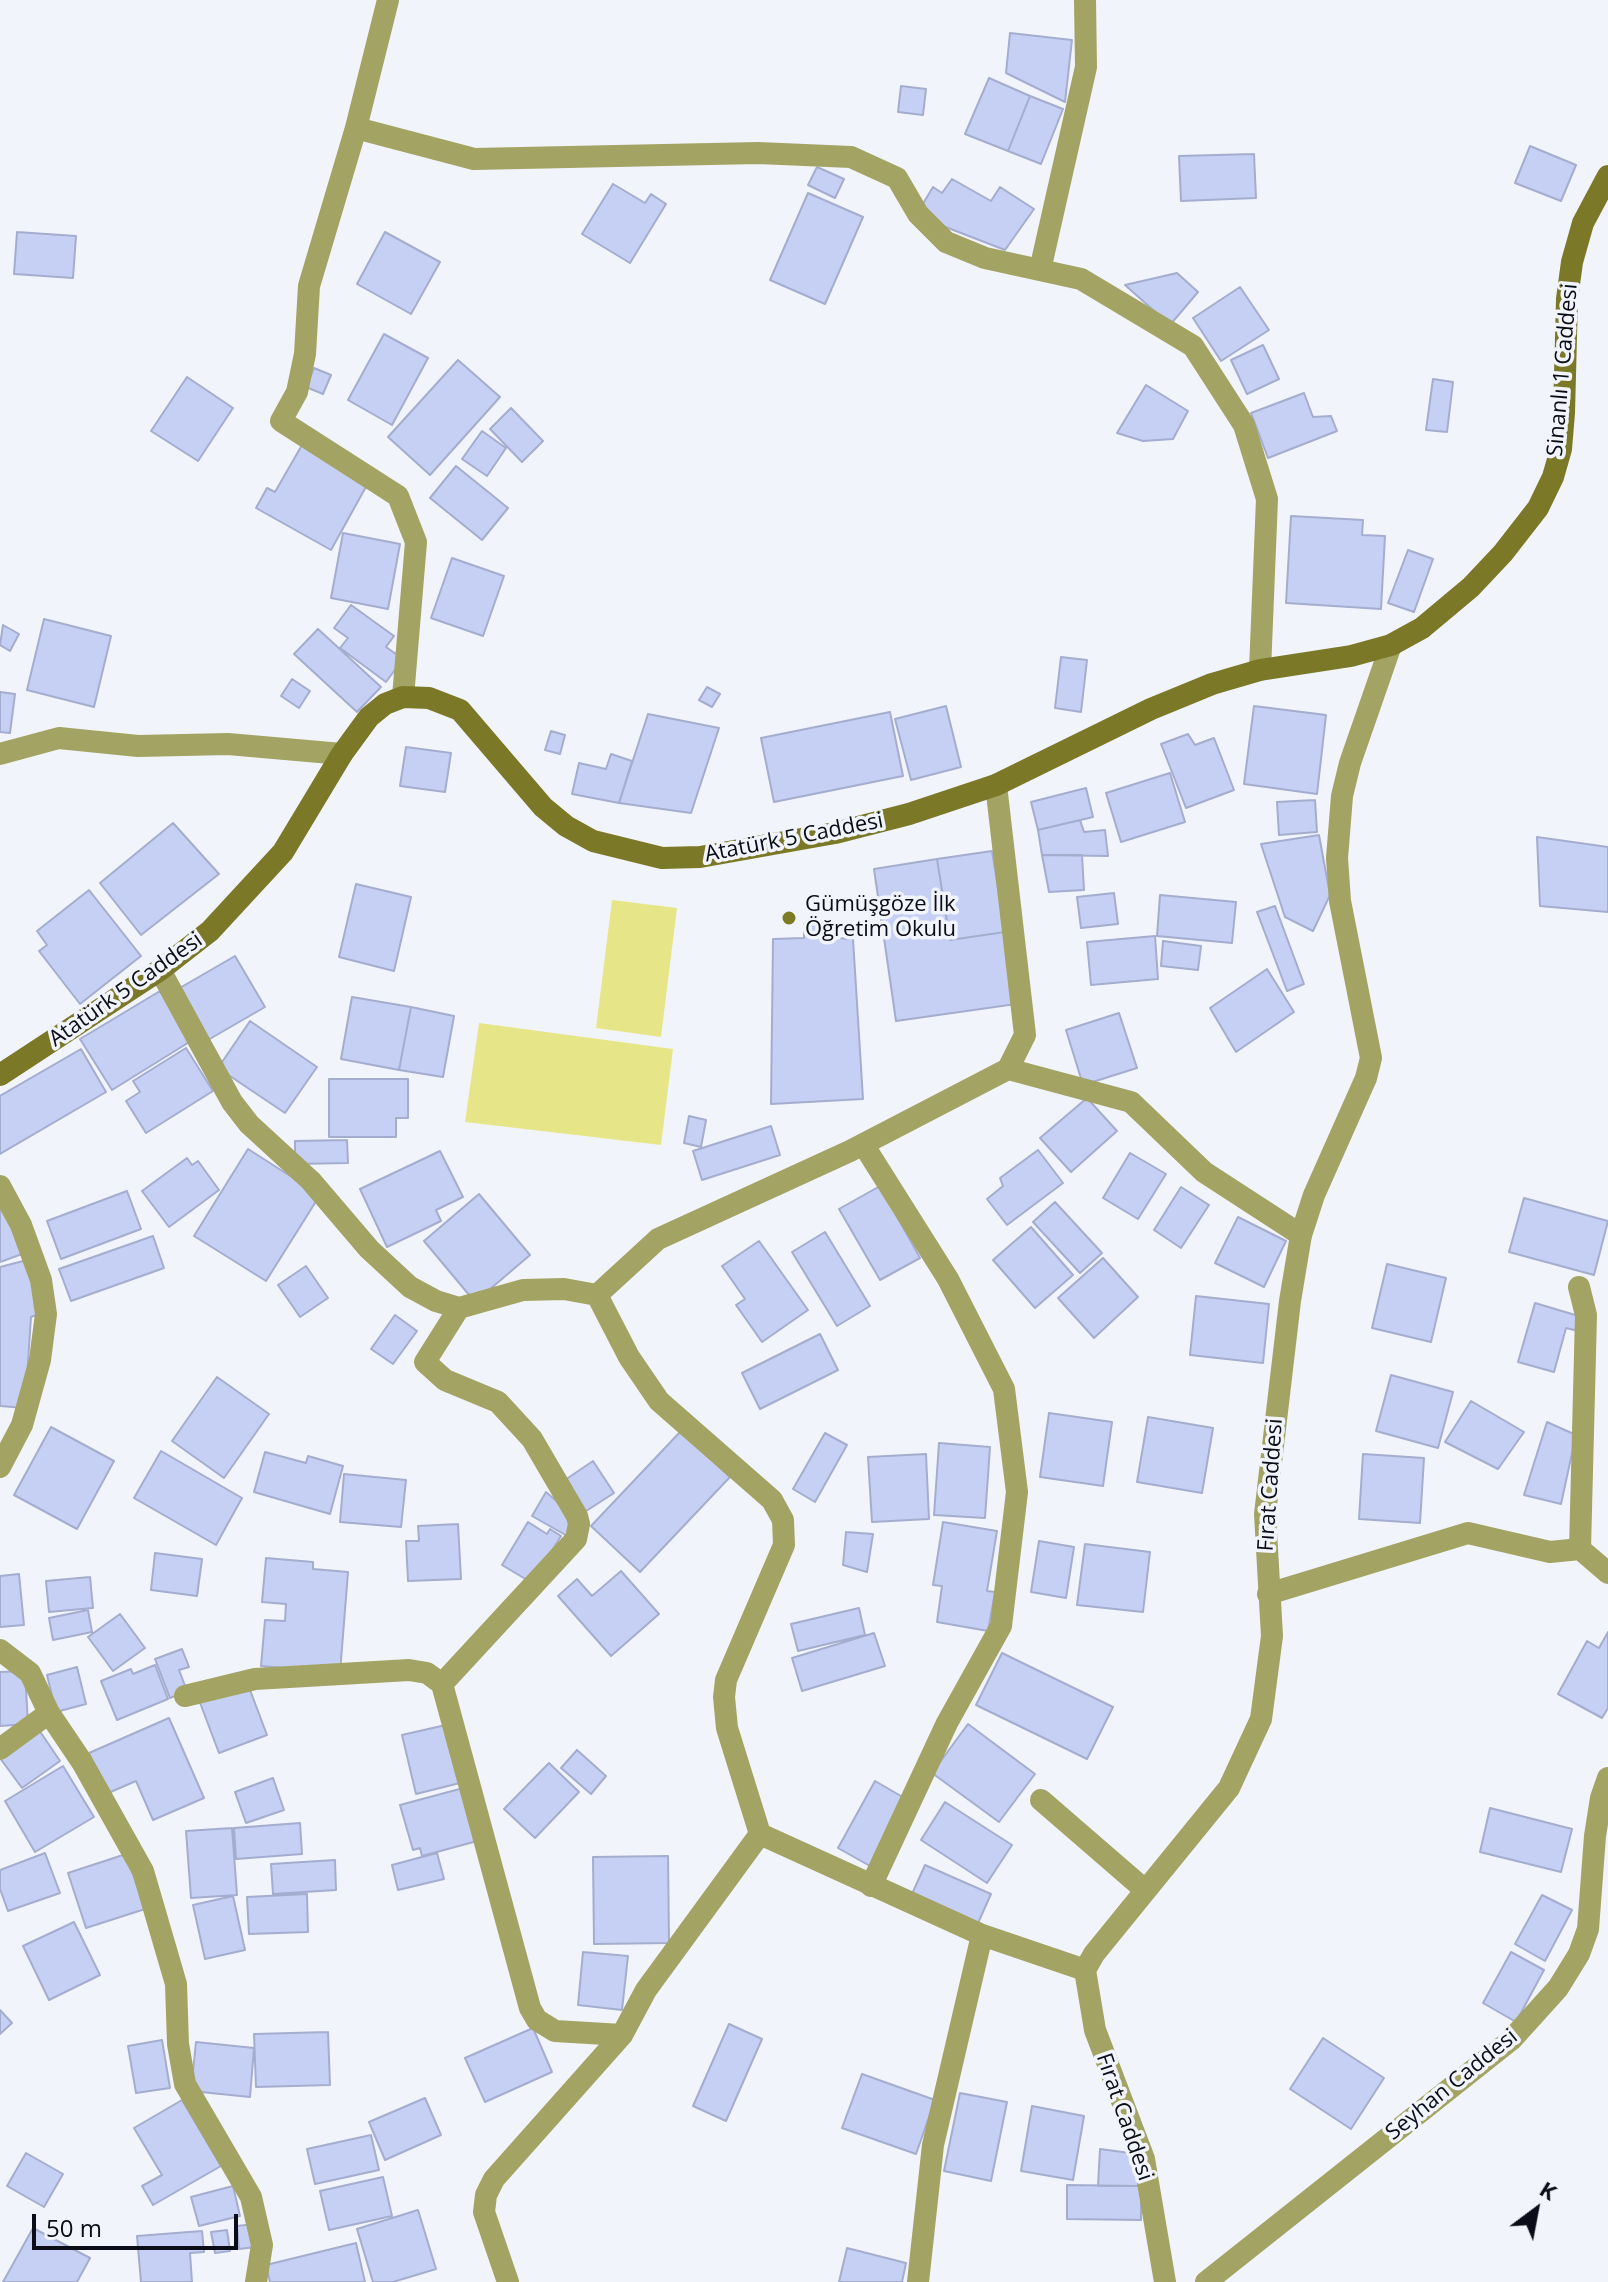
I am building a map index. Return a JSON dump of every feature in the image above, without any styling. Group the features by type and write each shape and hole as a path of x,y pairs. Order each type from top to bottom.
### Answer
{"main road":[{"name":"Sinanlı 1 Caddesi","path":"1391,645 1422,628 1471,587 1538,508 1553,477 1561,449 1567,299 1572,262 1583,223 1608,176"},
{"name":"Atatürk 5 Caddesi","path":"0,1075 160,970 210,931 283,852 342,754 369,717 385,704 403,697 429,698 460,710 474,723 512,774 566,826 615,848 662,858 700,857 835,833 909,814 996,785 1151,709 1212,684 1260,670 1351,656 1391,645"}],"street":[{"path":"388,0 356,128 309,286 305,354 297,392 281,421 398,496 416,542 403,697"},
{"path":"1040,270 1086,67 1085,0"},
{"path":"356,128 474,159 758,153 851,157 897,178 918,214 946,242 985,258 1081,279 1193,346 1244,425 1267,499 1260,670"},
{"name":"Fırat Caddesi","path":"1165,2282 1144,2159 1095,2030 1085,1970 1094,1954 1229,1788 1249,1752 1261,1719 1272,1636 1265,1514 1301,1235 1314,1195 1366,1078 1371,1058 1340,901 1337,858 1342,796 1350,763 1391,645"},
{"path":"0,754 59,738 138,746 228,744 342,754"},
{"path":"597,1295 658,1239 863,1144 1008,1069 1025,1035 996,785"},
{"path":"160,970 232,1102 264,1142 311,1181 392,1273 436,1301 459,1308 523,1290 564,1289 597,1295"},
{"path":"1008,1069 1131,1102 1204,1172 1301,1235"},
{"path":"863,1144 948,1279 1004,1389 1017,1492 1001,1626 947,1723 871,1886"},
{"path":"0,1186 31,1253 46,1297 40,1360 22,1425 0,1467"},
{"path":"1579,1287 1586,1315 1580,1549"},
{"path":"597,1295 629,1357 659,1401 772,1500 783,1520 784,1545 726,1680 724,1697 727,1728 760,1834 982,1935 1085,1970"},
{"path":"442,1684 576,1539 579,1524 532,1439 498,1402 445,1380 425,1362 459,1308"},
{"path":"1268,1594 1468,1533 1550,1552 1580,1549 1608,1573"},
{"path":"0,1650 30,1673 49,1713 82,1762 143,1871 176,1984 178,2044 185,2084 251,2197 262,2245 256,2282"},
{"path":"185,1696 255,1679 409,1670 427,1673 442,1684 530,2008 537,2020 555,2031 622,2035"},
{"path":"0,1749 49,1713"},
{"name":"Seyhan Caddesi","path":"1206,2282 1511,2040 1558,1988 1579,1954 1588,1929 1595,1836 1601,1798 1608,1778"},
{"path":"1041,1800 1145,1890"},
{"path":"508,2282 486,2227 486,2195 494,2179 622,2035 646,1990 760,1834"},
{"path":"918,2282 933,2145 982,1935"}],"shaded area":[{"path":"612,900 677,908 661,1037 596,1028"},
{"path":"479,1023 673,1049 661,1145 465,1122"}],"building":[{"path":"1010,33 1072,40 1065,102 1006,73"},
{"path":"989,78 1030,96 1008,151 965,134"},
{"path":"901,86 926,89 923,115 898,112"},
{"path":"1030,96 1063,109 1041,164 1008,151"},
{"path":"1530,146 1576,165 1561,201 1515,183"},
{"path":"1254,154 1256,198 1181,201 1179,156"},
{"path":"817,167 844,179 835,198 808,185"},
{"path":"952,179 991,201 1000,187 1034,209 1005,250 943,226 918,212 933,187 942,193"},
{"path":"613,184 645,203 651,194 666,204 630,263 582,234"},
{"path":"808,193 863,217 825,304 770,280"},
{"path":"17,232 76,236 73,278 14,274"},
{"path":"385,232 440,262 411,314 357,284"},
{"path":"1177,273 1198,292 1170,325 1125,285"},
{"path":"1240,287 1269,330 1221,361 1193,318"},
{"path":"384,334 428,358 392,425 348,400"},
{"path":"1263,345 1279,379 1247,394 1231,360"},
{"path":"458,360 500,397 430,475 388,437"},
{"path":"314,368 331,375 323,394 306,387"},
{"path":"187,377 233,408 198,461 151,431"},
{"path":"1433,379 1453,382 1447,432 1426,430"},
{"path":"1146,385 1188,411 1173,439 1143,441 1117,433"},
{"path":"1304,393 1313,417 1331,416 1337,431 1268,458 1251,413"},
{"path":"511,408 543,441 522,462 490,429"},
{"path":"482,431 506,448 487,476 462,459"},
{"path":"302,445 367,485 331,550 256,508 267,488 275,492"},
{"path":"456,466 508,508 482,540 430,498"},
{"path":"1291,516 1363,520 1362,535 1385,536 1381,609 1286,603"},
{"path":"343,533 400,544 388,609 331,598"},
{"path":"1408,550 1433,559 1414,612 1388,603"},
{"path":"452,558 504,576 483,636 431,618"},
{"path":"351,605 394,636 386,647 403,659 386,682 340,648 348,638 334,628"},
{"path":"44,619 111,636 94,707 27,690"},
{"path":"3,625 19,634 10,651 0,645"},
{"path":"318,629 381,687 357,712 294,654"},
{"path":"1061,657 1087,660 1081,712 1055,708"},
{"path":"292,679 310,691 299,708 281,696"},
{"path":"707,687 720,694 712,707 699,700"},
{"path":"0,692 15,694 10,733 0,732"},
{"path":"946,706 961,767 911,780 895,719"},
{"path":"1254,706 1326,715 1317,794 1244,784"},
{"path":"890,712 903,776 774,802 761,738"},
{"path":"648,714 719,728 691,813 619,803"},
{"path":"551,731 565,735 560,754 545,750"},
{"path":"1188,734 1195,745 1214,738 1234,790 1186,808 1161,744"},
{"path":"406,747 451,753 445,792 400,786"},
{"path":"611,754 632,761 619,803 572,794 579,763 606,769"},
{"path":"1170,773 1185,822 1121,842 1106,793"},
{"path":"1086,788 1093,817 1038,830 1031,802"},
{"path":"1315,800 1317,832 1279,835 1277,802"},
{"path":"1080,820 1084,832 1105,830 1108,856 1042,855 1038,830"},
{"path":"173,823 219,874 141,935 100,883"},
{"path":"1319,835 1330,895 1313,931 1285,917 1261,844"},
{"path":"1537,837 1608,847 1608,912 1540,906"},
{"path":"992,851 1005,932 950,940 937,859"},
{"path":"1042,855 1082,855 1084,890 1049,892"},
{"path":"937,859 950,940 1005,932 1016,1004 896,1021 874,869"},
{"path":"356,884 411,897 394,971 339,957"},
{"path":"89,890 141,956 80,1004 39,951 47,945 37,931"},
{"path":"1114,893 1118,924 1081,928 1077,897"},
{"path":"1160,895 1236,902 1232,943 1157,936"},
{"path":"1275,906 1304,984 1287,991 1257,912"},
{"path":"804,924 837,924 837,938 853,939 863,1099 771,1104 773,939 804,938"},
{"path":"1155,936 1158,979 1091,985 1087,942"},
{"path":"1163,941 1201,946 1198,970 1161,966"},
{"path":"235,956 265,1007 208,1040 178,989"},
{"path":"1267,969 1294,1012 1236,1052 1210,1008"},
{"path":"160,991 191,1041 112,1090 80,1039"},
{"path":"352,997 411,1007 399,1070 341,1059"},
{"path":"411,1007 454,1016 443,1077 399,1070"},
{"path":"1119,1013 1137,1068 1083,1085 1066,1030"},
{"path":"250,1021 317,1067 285,1113 218,1068"},
{"path":"186,1048 213,1091 146,1133 126,1101 140,1092 133,1081"},
{"path":"81,1049 106,1092 0,1154 0,1096"},
{"path":"329,1079 408,1079 408,1118 396,1118 396,1137 329,1137"},
{"path":"1087,1098 1117,1131 1071,1172 1040,1138"},
{"path":"689,1116 706,1120 701,1147 684,1143"},
{"path":"771,1126 780,1155 702,1180 693,1151"},
{"path":"347,1140 348,1163 295,1164 295,1141"},
{"path":"248,1149 320,1195 266,1281 194,1236"},
{"path":"1038,1150 1063,1183 1007,1225 987,1199 1003,1186 1000,1178"},
{"path":"440,1151 463,1197 436,1210 441,1221 387,1247 360,1189"},
{"path":"1130,1153 1166,1174 1138,1219 1103,1198"},
{"path":"187,1158 192,1165 198,1161 219,1190 169,1227 142,1191"},
{"path":"880,1186 920,1258 880,1280 839,1209"},
{"path":"1181,1187 1209,1205 1181,1248 1154,1230"},
{"path":"127,1191 141,1229 61,1259 47,1221"},
{"path":"479,1194 530,1255 475,1302 424,1241"},
{"path":"1524,1198 1608,1221 1594,1275 1509,1252"},
{"path":"1055,1202 1102,1253 1080,1273 1033,1222"},
{"path":"4,1208 22,1254 0,1262 0,1210"},
{"path":"1238,1217 1286,1241 1264,1287 1215,1263"},
{"path":"1031,1227 1073,1275 1035,1308 993,1260"},
{"path":"825,1232 870,1306 837,1326 792,1252"},
{"path":"153,1236 164,1268 71,1301 59,1269"},
{"path":"759,1241 808,1310 762,1342 736,1305 745,1299 722,1266"},
{"path":"1103,1258 1138,1297 1094,1338 1058,1298"},
{"path":"27,1260 42,1313 31,1317 25,1408 0,1406 0,1267"},
{"path":"1387,1264 1446,1278 1431,1342 1372,1328"},
{"path":"306,1266 328,1298 300,1317 278,1285"},
{"path":"1196,1296 1269,1304 1263,1363 1190,1355"},
{"path":"1535,1303 1582,1317 1578,1331 1566,1328 1554,1372 1518,1362"},
{"path":"395,1315 417,1331 393,1364 371,1349"},
{"path":"820,1334 838,1370 760,1409 742,1373"},
{"path":"1391,1375 1453,1392 1438,1448 1376,1431"},
{"path":"217,1377 269,1414 224,1478 172,1441"},
{"path":"1471,1401 1524,1432 1498,1469 1445,1442"},
{"path":"1049,1413 1112,1422 1103,1486 1040,1477"},
{"path":"1148,1417 1213,1428 1202,1493 1137,1482"},
{"path":"1547,1422 1576,1435 1561,1504 1524,1495"},
{"path":"51,1427 114,1461 77,1529 14,1495"},
{"path":"681,1431 730,1477 640,1572 591,1526"},
{"path":"825,1433 847,1445 815,1502 793,1489"},
{"path":"939,1443 990,1447 985,1518 934,1515"},
{"path":"161,1451 242,1498 216,1545 134,1498"},
{"path":"265,1452 306,1463 308,1456 343,1466 330,1514 254,1492"},
{"path":"926,1454 929,1519 872,1522 868,1457"},
{"path":"1363,1454 1424,1458 1420,1523 1359,1519"},
{"path":"593,1461 614,1493 583,1513 562,1482"},
{"path":"344,1474 406,1480 401,1527 340,1522"},
{"path":"546,1492 576,1518 569,1537 532,1516"},
{"path":"528,1522 547,1534 550,1529 561,1536 532,1583 502,1565"},
{"path":"943,1522 997,1531 987,1591 995,1592 988,1631 937,1622 942,1586 933,1585"},
{"path":"458,1524 461,1579 408,1581 406,1541 419,1541 418,1526"},
{"path":"846,1532 873,1534 867,1572 843,1565"},
{"path":"1039,1541 1074,1547 1066,1598 1031,1592"},
{"path":"1085,1544 1150,1552 1143,1612 1077,1605"},
{"path":"155,1553 202,1559 197,1596 151,1590"},
{"path":"266,1558 313,1562 313,1569 348,1572 340,1673 261,1666 265,1620 285,1621 286,1604 262,1602"},
{"path":"621,1571 659,1614 611,1656 558,1596 577,1579 592,1596"},
{"path":"19,1574 24,1625 0,1627 0,1576"},
{"path":"90,1577 93,1608 49,1612 46,1581"},
{"path":"859,1608 865,1635 798,1651 791,1624"},
{"path":"88,1610 92,1632 53,1640 49,1618"},
{"path":"120,1614 145,1648 113,1671 88,1637"},
{"path":"1608,1632 1608,1708 1602,1718 1558,1694 1587,1641 1599,1648"},
{"path":"874,1633 885,1666 802,1691 792,1658"},
{"path":"182,1649 189,1667 179,1670 187,1691 170,1698 155,1659"},
{"path":"1002,1653 1113,1707 1087,1759 976,1705"},
{"path":"155,1665 168,1699 117,1720 101,1681 131,1669 133,1674"},
{"path":"77,1667 86,1704 56,1712 47,1675"},
{"path":"25,1671 28,1724 0,1726 0,1672"},
{"path":"247,1682 267,1735 219,1753 199,1700"},
{"path":"169,1718 204,1798 153,1820 136,1781 106,1794 89,1753"},
{"path":"450,1724 464,1782 416,1794 402,1735"},
{"path":"968,1724 1035,1774 999,1822 932,1773"},
{"path":"37,1727 60,1761 22,1788 0,1758"},
{"path":"577,1750 606,1776 591,1794 561,1768"},
{"path":"549,1763 579,1792 535,1838 504,1809"},
{"path":"63,1766 94,1817 35,1852 5,1801"},
{"path":"273,1778 284,1810 246,1823 235,1792"},
{"path":"875,1781 908,1800 870,1866 838,1848"},
{"path":"467,1787 481,1840 422,1856 420,1848 413,1850 400,1805"},
{"path":"945,1802 1012,1845 987,1883 921,1840"},
{"path":"1490,1808 1572,1829 1561,1872 1480,1852"},
{"path":"300,1823 302,1854 236,1859 234,1828"},
{"path":"232,1828 237,1895 191,1898 186,1831"},
{"path":"45,1853 60,1893 8,1911 0,1889 0,1870"},
{"path":"437,1853 444,1879 398,1890 392,1865"},
{"path":"126,1854 145,1909 86,1928 68,1873"},
{"path":"668,1856 669,1943 594,1944 593,1857"},
{"path":"335,1860 336,1890 273,1894 271,1864"},
{"path":"925,1865 991,1894 978,1923 912,1894"},
{"path":"307,1894 308,1932 249,1934 247,1897"},
{"path":"1542,1895 1572,1910 1545,1961 1515,1944"},
{"path":"233,1896 245,1950 205,1959 193,1905"},
{"path":"74,1922 100,1975 49,2000 23,1946"},
{"path":"583,1952 628,1956 622,2010 578,2005"},
{"path":"1511,1952 1544,1970 1516,2022 1483,2003"},
{"path":"0,2010 12,2023 0,2034"},
{"path":"729,2024 762,2039 726,2121 693,2106"},
{"path":"533,2028 552,2072 485,2102 465,2058"},
{"path":"328,2032 330,2085 256,2087 254,2034"},
{"path":"1323,2038 1384,2078 1351,2129 1290,2089"},
{"path":"162,2040 170,2088 136,2093 128,2046"},
{"path":"196,2042 254,2048 250,2097 191,2091"},
{"path":"862,2074 935,2100 916,2154 842,2128"},
{"path":"960,2093 1007,2102 991,2181 944,2171"},
{"path":"425,2098 441,2135 385,2160 369,2122"},
{"path":"182,2100 221,2166 153,2205 142,2186 162,2175 134,2128"},
{"path":"1032,2106 1084,2116 1073,2180 1021,2171"},
{"path":"371,2135 379,2170 315,2184 307,2149"},
{"path":"1100,2149 1130,2153 1141,2186 1098,2186"},
{"path":"26,2153 63,2174 44,2207 7,2186"},
{"path":"383,2177 392,2216 329,2230 320,2191"},
{"path":"1067,2185 1141,2186 1141,2220 1067,2219"},
{"path":"233,2186 240,2216 199,2226 191,2197"},
{"path":"418,2210 436,2269 393,2282 373,2282 357,2229"},
{"path":"254,2224 256,2247 239,2249 237,2226"},
{"path":"33,2228 90,2258 77,2282 3,2282"},
{"path":"227,2230 230,2251 215,2253 211,2232"},
{"path":"202,2231 204,2252 190,2253 192,2282 141,2282 137,2236"},
{"path":"356,2243 365,2282 270,2282 266,2265"},
{"path":"847,2248 906,2263 902,2282 839,2282"}],"place":[{"name":"Gümüşgöze İlk Öğretim Okulu","path":"789,918"}]}
